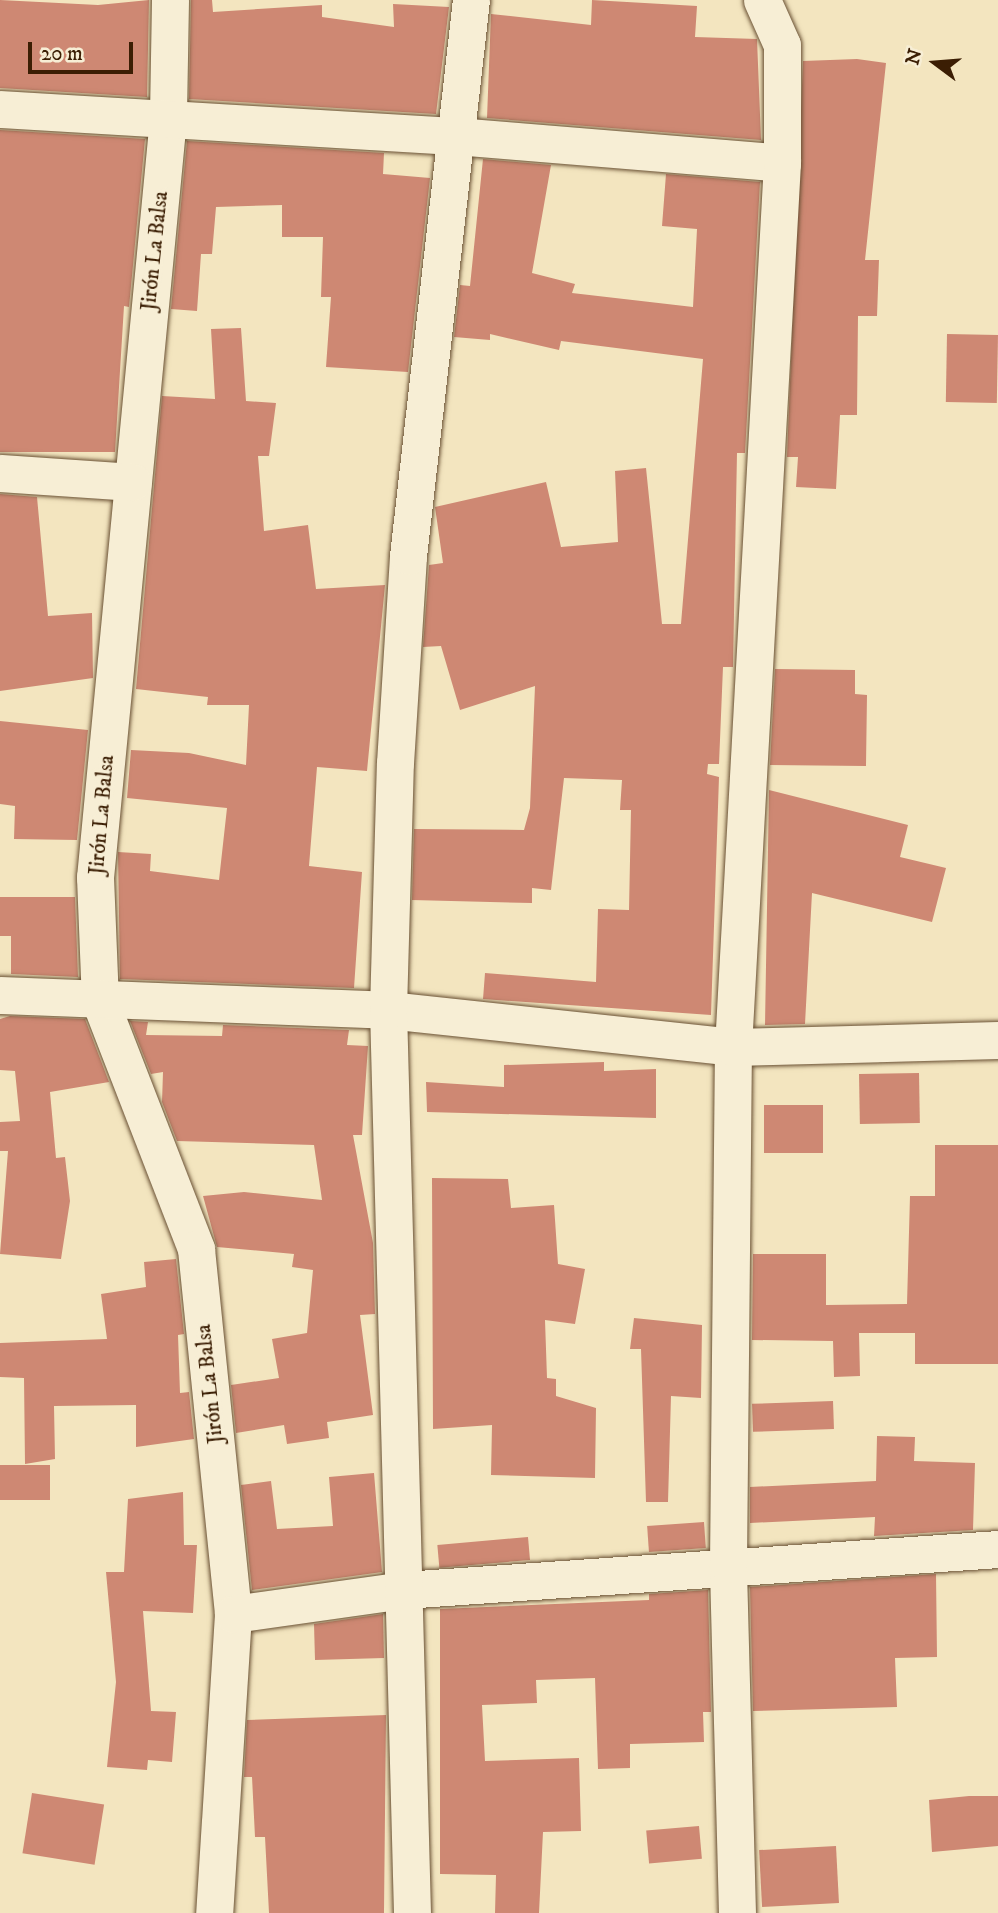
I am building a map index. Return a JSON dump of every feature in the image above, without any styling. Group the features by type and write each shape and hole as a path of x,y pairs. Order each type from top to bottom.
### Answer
{"street":[{"name":"Jirón La Balsa","path":"170,0 168,118 95,877 100,1001 196,1249 233,1614 214,1913"},
{"path":"412,1913 388,1010 408,556 471,0"},
{"path":"737,1913 728,1564 733,1047 782,163 782,45 762,0"},
{"path":"0,109 456,136 782,163"},
{"path":"0,473 133,482"},
{"path":"0,995 100,1001 388,1010 733,1047 998,1040"},
{"path":"233,1614 403,1590 728,1564 998,1549"}],"building":[{"path":"0,0 98,5 149,0 147,97 0,88"},
{"path":"191,0 212,0 213,12 322,5 322,17 394,27 393,4 449,7 436,114 189,99"},
{"path":"592,0 697,6 695,37 757,39 761,140 487,118 491,14 591,25"},
{"path":"857,59 886,63 865,260 879,260 877,316 858,316 857,415 840,415 836,489 796,487 798,457 787,457 803,61"},
{"path":"0,130 145,139 129,307 124,306 115,452 0,452"},
{"path":"187,141 384,153 383,174 430,178 408,372 326,367 331,297 321,297 323,237 282,237 282,205 216,207 212,254 201,254 197,311 171,309"},
{"path":"483,159 551,165 532,273 575,284 572,293 693,307 697,229 662,226 666,174 760,182 745,453 737,453 733,667 723,667 719,764 708,764 707,774 719,777 711,1015 483,999 485,973 596,982 598,909 629,910 631,810 620,810 622,780 564,778 551,890 532,888 532,903 412,900 414,829 524,830 530,808 535,686 460,710 441,646 423,647 429,565 443,563 435,507 546,482 561,547 618,542 615,471 646,468 662,624 681,624 703,359 561,341 559,350 490,334 490,340 454,337 460,285 470,286"},
{"path":"241,328 246,401 276,403 269,456 258,456 264,531 308,525 316,589 385,585 367,771 317,767 309,866 362,872 354,988 120,979 118,852 151,854 150,871 219,880 227,808 127,798 131,750 189,753 246,765 249,705 207,705 208,697 136,689 162,396 215,399 211,329"},
{"path":"947,334 998,335 997,403 946,402"},
{"path":"0,494 37,497 48,616 92,613 93,678 0,691"},
{"path":"775,669 855,670 855,694 867,695 866,766 770,765"},
{"path":"0,721 88,730 77,840 14,839 15,806 0,804"},
{"path":"769,790 908,825 900,857 946,868 932,922 812,893 805,1024 765,1025"},
{"path":"0,897 75,897 78,977 11,974 11,936 0,936"},
{"path":"10,1016 85,1019 109,1082 50,1092 56,1158 65,1157 70,1201 61,1259 0,1254 8,1151 0,1151 0,1122 20,1121 15,1071 0,1070 0,1019"},
{"path":"130,1021 148,1022 146,1035 222,1036 223,1025 349,1030 347,1045 368,1046 362,1135 353,1135 373,1243 375,1314 360,1315 373,1415 327,1422 329,1438 287,1444 284,1425 236,1433 231,1385 279,1378 272,1339 307,1333 313,1270 292,1267 294,1254 217,1247 203,1196 244,1192 322,1200 314,1145 177,1141 162,1102 163,1072 151,1074"},
{"path":"604,1062 604,1071 656,1069 656,1118 427,1112 426,1082 504,1087 504,1065"},
{"path":"919,1073 920,1123 860,1124 859,1074"},
{"path":"764,1105 823,1105 823,1153 764,1153"},
{"path":"935,1145 998,1145 998,1364 915,1364 915,1333 859,1333 860,1376 834,1377 833,1341 752,1340 753,1254 826,1254 826,1305 907,1304 910,1196 935,1196"},
{"path":"432,1178 508,1179 511,1208 554,1205 558,1264 585,1269 575,1324 545,1320 547,1378 556,1379 556,1396 596,1408 595,1478 491,1475 492,1425 433,1429"},
{"path":"176,1259 184,1334 178,1335 180,1393 189,1392 194,1439 136,1447 136,1405 54,1406 55,1459 25,1464 24,1378 0,1377 0,1343 107,1339 101,1294 146,1287 144,1262"},
{"path":"634,1318 702,1325 701,1398 671,1396 668,1502 646,1502 641,1349 630,1349"},
{"path":"833,1401 834,1429 753,1432 752,1404"},
{"path":"877,1436 915,1437 914,1461 975,1463 973,1530 874,1536 875,1517 750,1523 750,1487 876,1481"},
{"path":"0,1465 50,1465 50,1500 0,1500"},
{"path":"374,1473 382,1572 252,1590 241,1485 271,1481 277,1529 333,1526 329,1477"},
{"path":"183,1492 184,1545 197,1545 193,1613 143,1611 151,1711 176,1712 172,1762 148,1760 147,1770 107,1767 116,1682 106,1572 124,1572 128,1499"},
{"path":"704,1522 706,1548 649,1552 647,1526"},
{"path":"528,1537 530,1560 439,1568 437,1545"},
{"path":"936,1574 937,1657 895,1658 897,1707 753,1711 750,1587"},
{"path":"708,1590 711,1712 703,1712 704,1742 630,1744 630,1768 598,1769 595,1678 536,1680 537,1703 482,1705 485,1761 579,1758 581,1831 543,1832 539,1913 495,1913 496,1875 440,1874 440,1609 649,1600 649,1594"},
{"path":"383,1614 384,1658 315,1660 314,1624"},
{"path":"386,1715 384,1913 269,1913 265,1837 255,1837 252,1777 244,1777 247,1720"},
{"path":"32,1793 104,1804 95,1865 22,1853"},
{"path":"998,1796 998,1846 932,1852 929,1800"},
{"path":"699,1826 702,1859 649,1863 646,1831"},
{"path":"836,1846 839,1903 762,1907 759,1850"}]}
